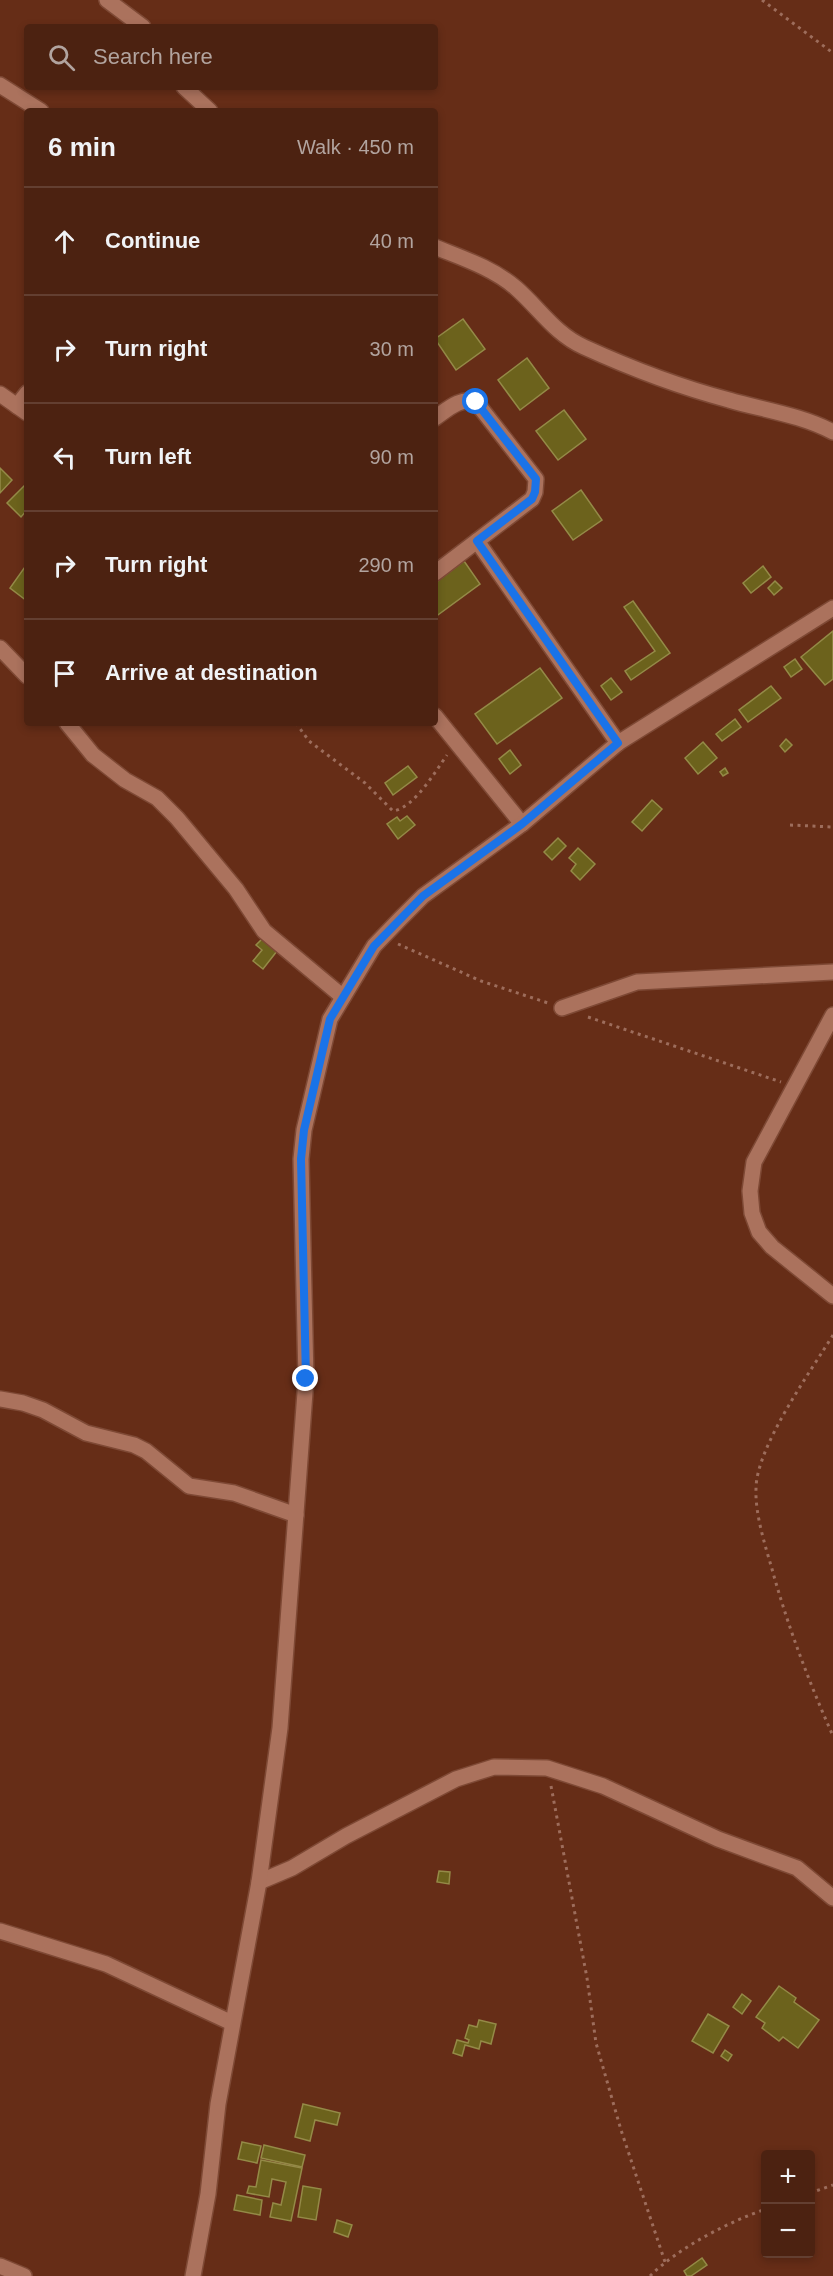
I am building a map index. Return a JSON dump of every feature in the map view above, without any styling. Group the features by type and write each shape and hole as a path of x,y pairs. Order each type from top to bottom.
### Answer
{"street":[{"path":"107,0 139,24"},
{"path":"0,85 36,108"},
{"path":"187,90 207,108"},
{"path":"438,248 502,277 563,335 581,346 688,387 784,414 833,432"},
{"path":"0,394 22,410"},
{"path":"438,416 457,402 468,399 476,402 536,479 532,499 438,571"},
{"path":"477,541 618,743"},
{"path":"193,2276 208,2194 218,2104 260,1881 280,1728 306,1379 301,1159 304,1130 330,1019 374,946 423,896 522,824 618,743 833,608"},
{"path":"0,648 24,673"},
{"path":"438,720 522,824"},
{"path":"69,726 93,755 125,780 156,798 177,818 236,889 264,931 343,997"},
{"path":"561,1008 637,982 833,972"},
{"path":"833,1015 754,1162 750,1191 752,1213 759,1232 772,1247 833,1296"},
{"path":"0,1399 23,1403 43,1410 86,1432 134,1445 160,1461 189,1486 234,1493 296,1515"},
{"path":"260,1881 292,1868 346,1836 456,1779 494,1767 548,1768 603,1786 718,1839 797,1868 833,1898"},
{"path":"0,1931 106,1964 232,2023"},
{"path":"0,2266 24,2276"}],"path":[{"path":"762,0 833,53"},
{"path":"298,726 309,741 365,783 393,811 402,810 412,801 457,743"},
{"path":"790,825 833,827"},
{"path":"833,1335 778,1425 764,1454 756,1488 763,1539 781,1602 808,1680 833,1736"},
{"path":"548,1768 587,1978 596,2043 621,2130 665,2262"},
{"path":"815,2191 833,2185"},
{"path":"650,2276 665,2262 740,2218 761,2210"}],"building":[{"path":"463,319 485,349 456,370 438,343 438,337"},
{"path":"527,358 549,388 520,410 498,380"},
{"path":"564,410 586,439 558,460 536,431"},
{"path":"0,468 12,480 0,493"},
{"path":"24,486 24,514 21,517 7,503"},
{"path":"581,490 602,520 573,540 552,511"},
{"path":"464,561 480,584 438,615 438,581"},
{"path":"763,566 771,577 751,593 743,583"},
{"path":"24,568 24,599 10,588"},
{"path":"775,581 782,588 774,595 768,588"},
{"path":"633,601 670,653 631,680 625,671 655,651 624,607"},
{"path":"833,631 833,679 825,685 801,657"},
{"path":"795,659 802,669 791,677 784,667"},
{"path":"540,668 562,698 497,744 475,714"},
{"path":"611,678 622,692 611,700 601,686"},
{"path":"771,686 781,698 748,722 739,710"},
{"path":"735,719 741,727 722,741 716,734"},
{"path":"786,739 792,745 785,752 780,746"},
{"path":"703,742 717,758 698,774 685,758"},
{"path":"510,750 521,765 510,774 499,759"},
{"path":"408,766 417,777 393,795 385,783"},
{"path":"725,768 728,773 723,776 720,772"},
{"path":"652,800 662,809 642,831 632,822"},
{"path":"407,816 415,825 398,839 387,824 397,817 400,821"},
{"path":"558,838 566,846 552,860 544,852"},
{"path":"578,848 595,864 580,880 571,871 576,864 569,858"},
{"path":"262,939 277,951 263,969 253,961 262,950 256,945"},
{"path":"439,1871 450,1872 449,1884 437,1882"},
{"path":"779,1986 796,1998 794,2002 819,2020 798,2048 783,2037 779,2041 762,2028 765,2023 756,2017"},
{"path":"742,1994 751,2001 742,2014 733,2007"},
{"path":"708,2014 729,2026 713,2053 692,2041"},
{"path":"479,2020 496,2024 491,2044 481,2041 479,2049 465,2045 462,2056 453,2053 457,2040 468,2043 469,2040 465,2038 469,2025 477,2027"},
{"path":"725,2050 732,2055 728,2061 721,2056"},
{"path":"303,2104 340,2113 337,2125 315,2120 310,2141 295,2137"},
{"path":"242,2142 261,2146 257,2163 238,2159"},
{"path":"264,2145 305,2155 302,2167 261,2158"},
{"path":"261,2160 302,2168 291,2221 270,2217 273,2203 281,2205 286,2182 272,2179 269,2197 247,2193 249,2186 256,2187"},
{"path":"303,2186 321,2189 316,2220 298,2217"},
{"path":"237,2195 262,2200 260,2215 234,2210"},
{"path":"337,2220 352,2225 348,2237 334,2232"},
{"path":"702,2258 707,2265 691,2276 687,2276 684,2271"}],"route":[{"path":"306,1379 301,1159 304,1130 330,1019 374,946 423,896 522,824 618,743 477,541 532,499 536,479 476,402"}]}
